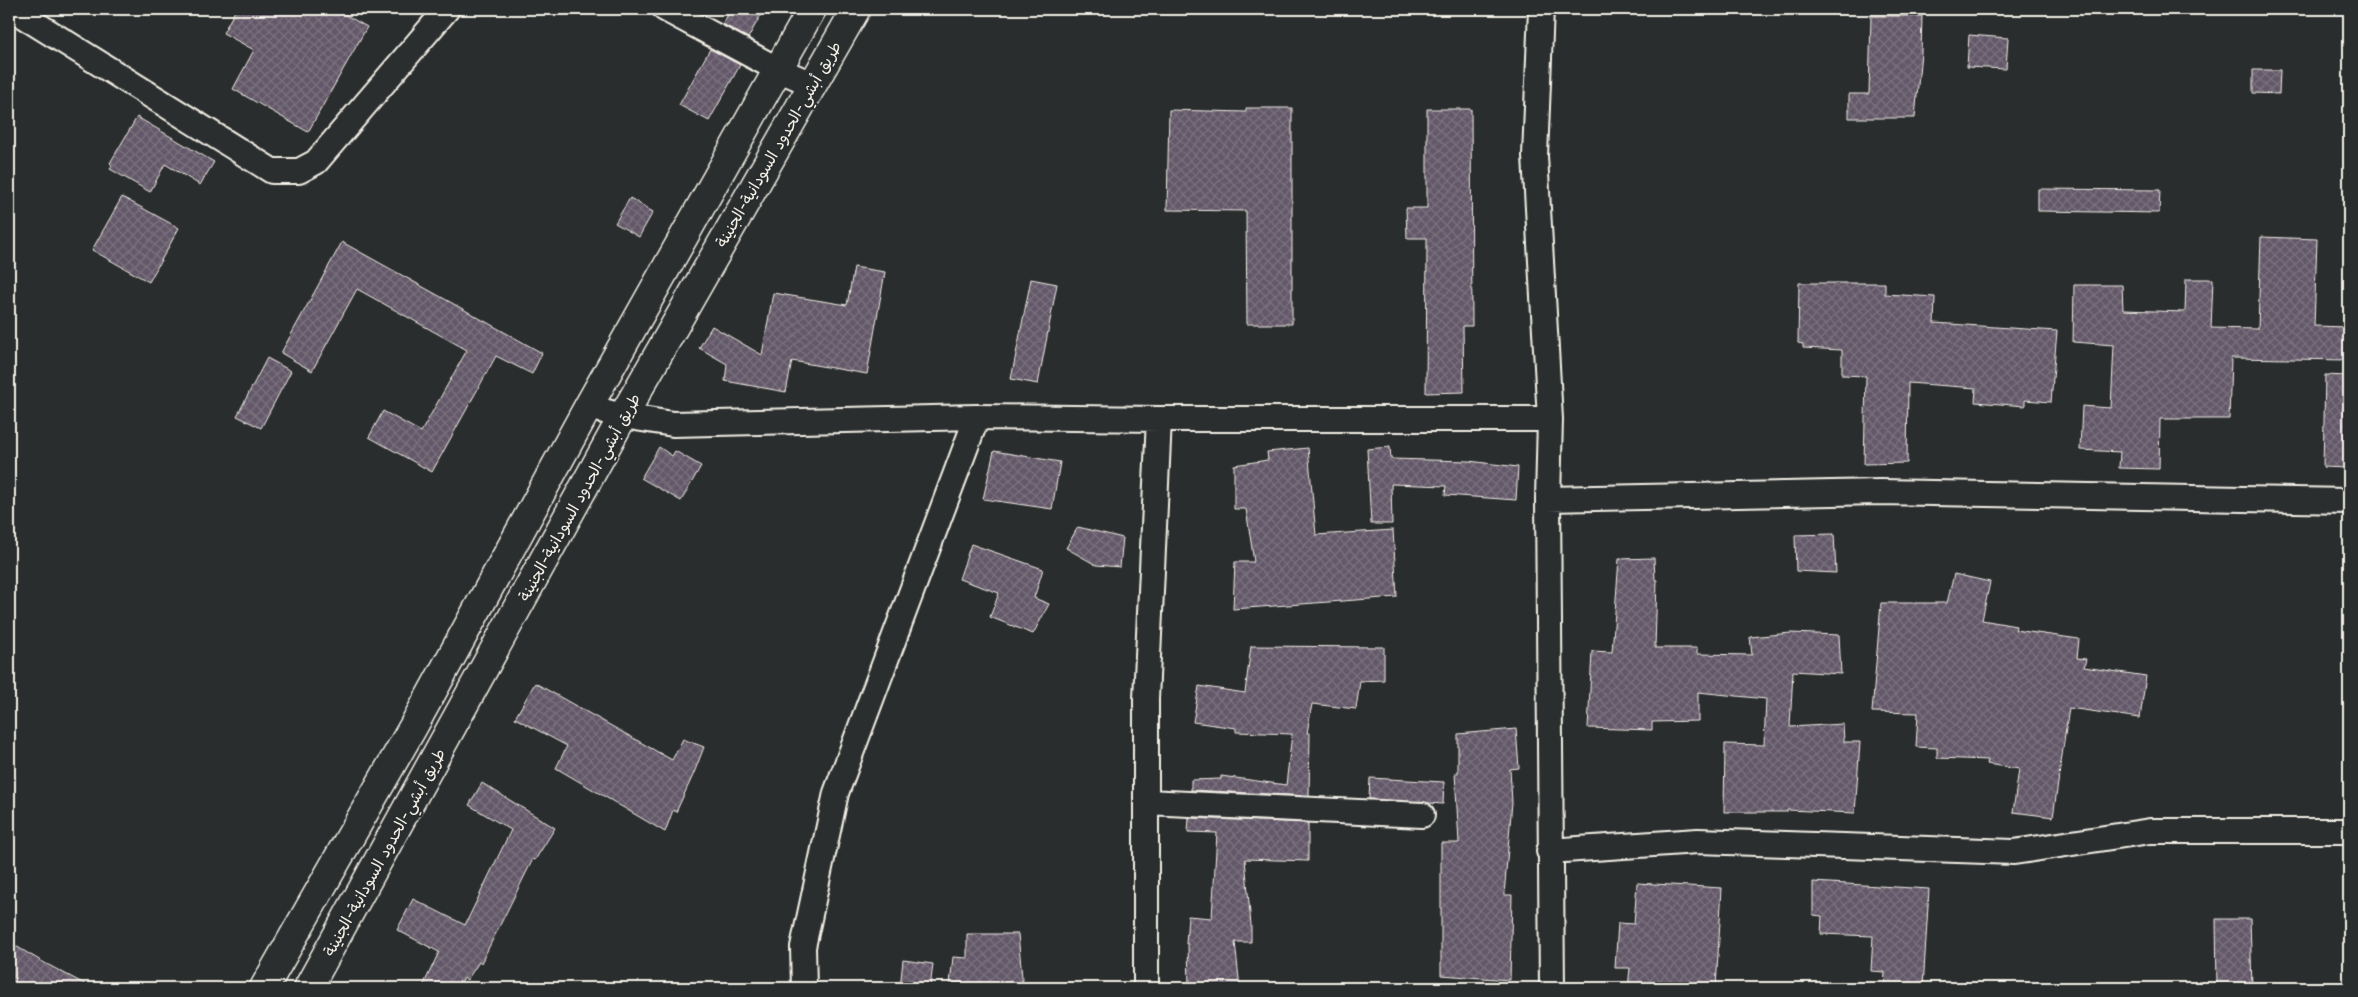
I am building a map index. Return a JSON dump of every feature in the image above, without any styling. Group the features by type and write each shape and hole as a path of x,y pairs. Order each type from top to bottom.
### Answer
{"highway":[{"path":"264,988 413,727 588,407 812,9"},
{"name":"طريق أبشي-الحدود السودانية-الجنينة","path":"308,988 623,416 856,9"}],"street":[{"path":"12,9 272,171 299,171 316,162 447,9"},
{"path":"665,9 777,69 812,84"},
{"path":"1541,9 1535,156 1550,419 1548,499 1549,851 1552,988"},
{"path":"588,407 623,416 673,424 976,417 1550,419"},
{"path":"804,988 803,947 836,793 976,417"},
{"path":"1146,988 1146,699 1158,419"},
{"path":"1548,499 1880,492 2349,501"},
{"path":"1147,802 1422,815"},
{"path":"1549,851 1698,841 2014,852 2150,832 2349,831"}],"building":[{"path":"236,9 335,9 367,27 308,132 233,89 254,50 223,33"},
{"path":"731,9 764,9 748,38 723,24"},
{"path":"1871,16 1922,16 1915,118 1849,118 1849,94 1869,94"},
{"path":"1969,35 2008,38 2006,69 1967,67"},
{"path":"710,49 740,65 709,121 679,105"},
{"path":"2253,70 2280,70 2279,94 2253,93"},
{"path":"1246,108 1292,108 1292,324 1247,324 1246,211 1167,210 1169,110 1246,112"},
{"path":"1427,109 1471,109 1472,326 1463,326 1464,392 1426,393 1427,238 1407,238 1406,208 1427,208"},
{"path":"137,117 214,162 200,185 165,164 150,192 110,169 112,165 110,163"},
{"path":"2038,189 2160,190 2159,213 2038,211"},
{"path":"122,197 179,228 149,282 92,250"},
{"path":"630,198 653,212 639,237 615,223"},
{"path":"2261,237 2317,239 2314,326 2348,327 2347,360 2231,358 2229,419 2160,419 2159,469 2119,468 2120,452 2080,450 2082,406 2111,408 2114,345 2073,342 2074,285 2122,285 2123,310 2185,312 2186,279 2213,279 2211,328 2258,329"},
{"path":"342,242 542,353 532,374 496,356 432,472 369,437 383,411 421,432 467,350 357,289 312,371 281,353"},
{"path":"854,267 885,272 867,374 792,361 786,392 725,381 727,364 699,348 712,326 762,355 773,293 847,305"},
{"path":"1031,279 1057,284 1038,384 1011,379"},
{"path":"1799,283 1885,283 1885,294 1935,297 1934,323 2057,331 2051,402 2025,400 2025,406 1975,402 1976,388 1908,383 1907,463 1864,464 1866,376 1842,375 1842,350 1803,348 1803,344 1798,343"},
{"path":"267,358 291,371 261,428 237,416"},
{"path":"2325,375 2348,376 2346,468 2323,467"},
{"path":"659,447 672,456 675,451 701,466 681,501 641,478"},
{"path":"1390,447 1391,459 1469,461 1518,467 1516,500 1445,495 1446,486 1391,484 1392,524 1371,524 1367,449"},
{"path":"1308,448 1316,535 1393,530 1397,597 1233,609 1235,562 1254,562 1246,509 1234,509 1234,465 1268,460 1267,452"},
{"path":"994,451 1060,462 1052,509 983,499"},
{"path":"1078,527 1123,538 1120,567 1096,565 1066,548"},
{"path":"1834,534 1836,573 1796,571 1795,535"},
{"path":"971,544 1043,569 1034,598 1049,604 1033,634 990,617 999,593 959,579"},
{"path":"1654,558 1655,580 1657,580 1655,648 1697,648 1697,654 1752,655 1750,637 1791,633 1839,635 1841,674 1793,671 1790,727 1843,724 1844,742 1860,742 1855,813 1787,810 1787,812 1724,812 1725,744 1764,745 1766,699 1698,692 1698,721 1652,722 1652,730 1588,728 1592,651 1612,652 1619,559"},
{"path":"1954,574 1990,582 1982,620 2016,626 2015,630 2079,639 2077,658 2086,659 2084,667 2146,676 2140,718 2069,708 2053,817 2013,812 2019,769 1987,764 1988,760 1937,758 1937,748 1916,747 1918,713 1872,712 1881,603 1947,603"},
{"path":"1251,646 1384,647 1384,680 1360,681 1356,709 1312,704 1307,733 1310,733 1309,796 1191,790 1191,780 1221,779 1221,776 1286,785 1292,734 1236,732 1236,728 1193,722 1199,686 1245,693"},
{"path":"535,683 672,760 683,739 704,747 676,812 673,810 665,832 556,768 567,746 515,718"},
{"path":"1516,729 1519,768 1510,769 1512,802 1504,895 1512,895 1510,980 1441,975 1441,843 1459,843 1455,773 1458,773 1458,734"},
{"path":"1370,778 1444,782 1443,804 1369,799"},
{"path":"482,783 555,828 535,860 533,859 481,963 479,962 467,980 464,978 457,988 422,988 439,952 397,930 413,899 465,925 511,830 469,805"},
{"path":"1189,818 1308,823 1308,861 1245,859 1251,942 1235,942 1240,988 1189,988 1188,944 1186,944 1188,916 1212,918 1217,833 1188,832"},
{"path":"1813,882 1929,889 1923,988 1884,988 1885,972 1871,971 1873,936 1821,934 1822,916 1813,915"},
{"path":"1637,883 1722,888 1716,988 1628,988 1630,968 1615,968 1618,923 1634,924"},
{"path":"2216,919 2250,919 2252,988 2217,988"},
{"path":"967,934 1018,934 1023,988 989,988 988,983 950,983 953,957 967,958"},
{"path":"9,942 41,961 92,988 9,988"},
{"path":"903,960 933,964 930,988 900,988"}]}
